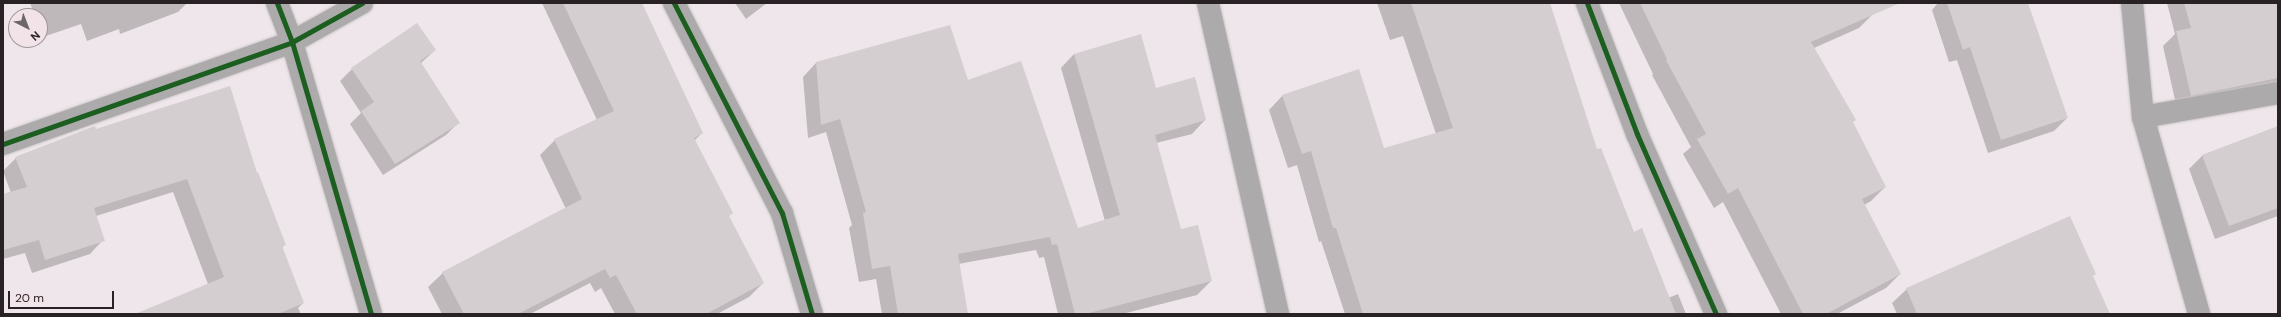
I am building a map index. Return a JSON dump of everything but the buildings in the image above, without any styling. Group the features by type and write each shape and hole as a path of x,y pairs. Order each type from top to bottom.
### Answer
{"street":[{"path":"277,3 292,42 371,314"},
{"path":"3,144 292,42 362,3"},
{"path":"674,3 782,212 812,314"},
{"path":"1208,3 1278,314"},
{"path":"1587,3 1636,134 1716,314"},
{"path":"2132,3 2143,117 2199,314"},
{"path":"2143,117 2278,93"}],"cycle path":[{"path":"277,3 292,42 371,314"},
{"path":"3,144 292,42 362,3"},
{"path":"674,3 782,213 812,314"},
{"path":"1587,3 1637,134 1716,314"}]}
